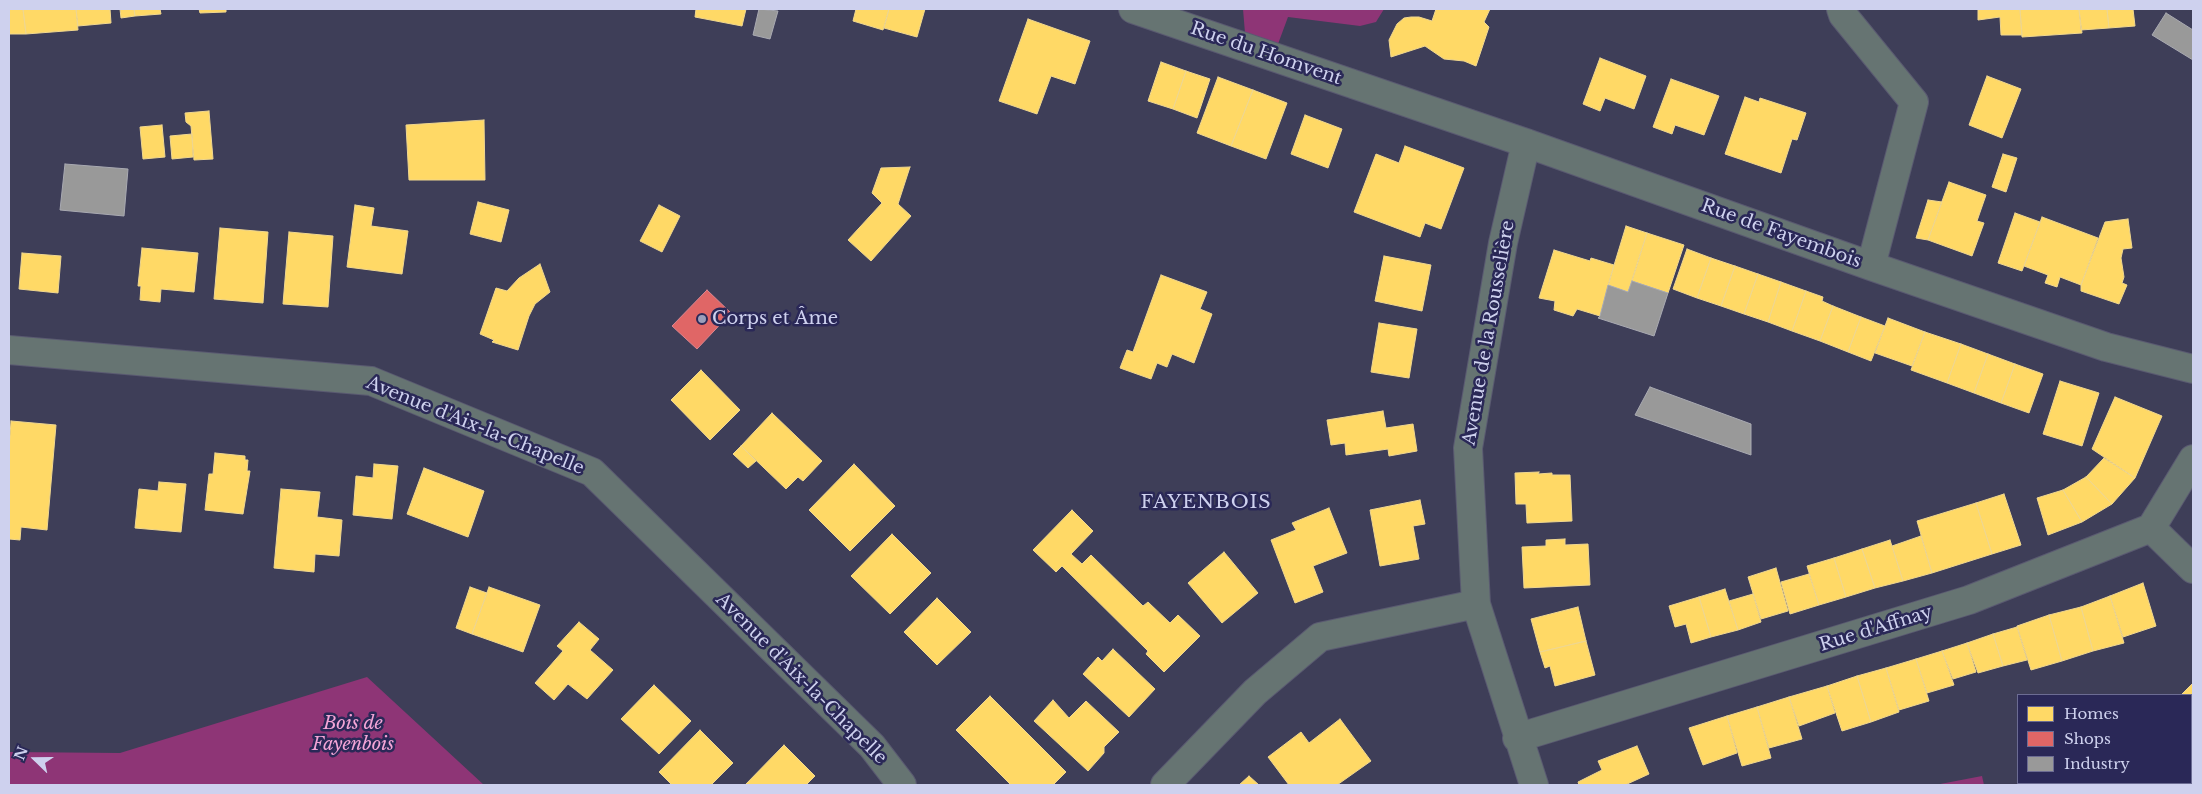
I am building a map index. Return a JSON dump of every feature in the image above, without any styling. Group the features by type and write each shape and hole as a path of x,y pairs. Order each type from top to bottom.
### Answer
{"street":[{"name":"Rue du Homvent","path":"1133,9 1371,90"},
{"path":"1841,9 1914,102 1871,266"},
{"name":"Rue de Fayembois","path":"1371,90 1526,142 1871,266 2106,347 2193,369"},
{"name":"Avenue de la Rousselière","path":"1526,142 1503,242 1468,448 1476,604 1517,738 1534,785"},
{"name":"Avenue d'Aix-la-Chapelle","path":"9,350 371,381 592,472 872,746 902,785"},
{"path":"2193,459 2151,528 2193,569"},
{"name":"Rue d'Affnay","path":"1517,738 1969,600 2151,528"},
{"path":"1165,785 1255,692 1320,637 1476,604"}],"green space":[{"path":"1243,9 1384,9 1376,22 1360,26 1288,17 1278,44 1245,33"},
{"name":"Bois de Fayenbois","path":"367,677 484,785 9,785 9,752 120,753"},
{"path":"1982,776 1984,785 1935,785"}],"building: Homes":[{"path":"9,9 23,9 26,34 9,34"},
{"path":"23,9 76,9 78,30 26,34"},
{"path":"76,9 110,9 111,23 78,26"},
{"path":"120,9 134,9 135,16 121,18"},
{"path":"134,9 160,9 161,14 135,16"},
{"path":"199,9 226,9 226,12 200,13"},
{"path":"696,9 746,9 742,26 695,17"},
{"path":"856,9 889,9 883,30 853,21"},
{"path":"889,9 925,9 917,37 884,28"},
{"path":"1436,9 1490,9 1484,22 1489,27 1476,66 1464,61 1444,59 1425,46 1391,57 1389,40 1397,24 1404,18 1411,17 1432,21"},
{"path":"1978,9 2020,9 2022,35 2001,35 2000,17 1978,20"},
{"path":"2020,9 2079,9 2082,33 2022,37"},
{"path":"2079,9 2107,9 2109,28 2081,30"},
{"path":"2107,9 2133,9 2135,26 2109,28"},
{"path":"1028,19 1090,41 1075,84 1051,76 1037,114 999,101"},
{"path":"1600,58 1646,76 1634,109 1605,98 1600,111 1583,104"},
{"path":"1161,62 1186,71 1173,109 1148,101"},
{"path":"1186,71 1210,79 1197,118 1173,109"},
{"path":"1987,76 2021,89 2002,138 1969,125"},
{"path":"1218,77 1253,90 1231,146 1197,133"},
{"path":"1671,79 1719,96 1704,135 1675,125 1672,134 1653,127"},
{"path":"1253,90 1287,103 1266,159 1231,146"},
{"path":"1745,97 1759,102 1760,98 1806,113 1797,140 1792,139 1781,173 1725,154"},
{"path":"209,111 213,159 194,160 191,126 186,122 185,113"},
{"path":"1305,115 1342,129 1328,168 1291,154"},
{"path":"484,120 485,180 409,180 406,125"},
{"path":"162,125 165,157 143,159 140,127"},
{"path":"192,134 193,157 172,159 170,136"},
{"path":"1405,146 1464,168 1441,229 1425,223 1420,237 1354,212 1376,154 1399,163"},
{"path":"2003,154 2017,158 2006,192 1992,187"},
{"path":"910,167 898,204 911,216 871,261 848,240 882,203 872,193 881,168"},
{"path":"1949,182 1986,195 1977,221 1984,223 1972,256 1928,240"},
{"path":"1928,200 1942,202 1928,240 1916,238"},
{"path":"478,202 509,210 501,242 470,234"},
{"path":"355,205 374,208 371,226 408,231 402,274 347,267"},
{"path":"659,205 680,216 662,252 640,241"},
{"path":"2015,213 2040,222 2022,271 1998,263"},
{"path":"2042,217 2098,238 2081,285 2060,277 2057,287 2045,283 2048,275 2024,266"},
{"path":"2128,219 2132,248 2123,249 2121,258 2124,277 2122,283 2127,285 2119,304 2081,291 2081,285 2105,222"},
{"path":"1626,226 1647,233 1628,292 1608,285"},
{"path":"220,228 268,232 263,303 214,299"},
{"path":"289,232 333,236 328,307 283,304"},
{"path":"1647,233 1684,245 1668,293 1632,281"},
{"path":"142,248 198,253 194,292 161,289 160,302 140,300 141,286 138,286"},
{"path":"1687,249 1711,258 1697,298 1673,289"},
{"path":"1554,250 1590,261 1591,258 1614,265 1600,316 1577,309 1573,316 1554,310 1555,301 1539,298"},
{"path":"22,253 61,256 58,293 19,289"},
{"path":"1384,256 1431,265 1422,311 1375,301"},
{"path":"1711,258 1735,266 1721,306 1697,298"},
{"path":"540,264 550,292 535,304 518,350 492,342 494,340 480,334 496,288 507,291 519,278"},
{"path":"1735,266 1758,274 1744,314 1721,306"},
{"path":"1758,274 1781,282 1768,322 1744,314"},
{"path":"1161,275 1207,292 1200,309 1212,314 1194,363 1172,354 1167,367 1157,363 1151,379 1120,368 1127,350 1133,352"},
{"path":"1781,282 1806,291 1792,331 1768,322"},
{"path":"1806,291 1823,297 1822,301 1833,306 1820,341 1792,331"},
{"path":"1833,306 1861,317 1848,352 1820,341"},
{"path":"1861,317 1885,326 1871,361 1848,352"},
{"path":"1888,318 1925,332 1912,366 1875,353"},
{"path":"1379,323 1417,329 1409,378 1371,372"},
{"path":"1925,332 1961,344 1947,383 1911,370"},
{"path":"1961,344 1988,354 1974,393 1947,383"},
{"path":"1988,354 2015,364 2001,403 1974,393"},
{"path":"2015,364 2043,374 2029,413 2001,403"},
{"path":"701,370 740,410 710,440 671,400"},
{"path":"2060,381 2099,393 2082,446 2043,434"},
{"path":"2115,397 2162,416 2135,478 2092,449"},
{"path":"1383,411 1386,428 1413,424 1417,451 1389,456 1388,449 1346,455 1345,443 1331,445 1327,420"},
{"path":"772,413 822,461 803,481 798,477 786,489 741,446"},
{"path":"11,421 56,425 47,530 21,527 20,540 9,539"},
{"path":"741,446 756,461 748,468 733,454"},
{"path":"215,453 245,456 245,460 248,460 247,471 250,471 243,514 205,510 209,474 213,474"},
{"path":"2104,458 2135,478 2112,504 2086,477"},
{"path":"374,464 398,466 392,519 353,515 356,476 373,478"},
{"path":"854,464 895,506 850,551 809,510"},
{"path":"424,468 484,491 468,537 407,514"},
{"path":"1539,472 1538,474 1570,475 1572,521 1527,523 1526,504 1516,504 1515,473"},
{"path":"2086,477 2112,504 2082,522 2063,490"},
{"path":"159,482 186,484 181,532 135,528 139,489 158,491"},
{"path":"281,489 320,492 317,517 342,520 339,556 315,554 314,572 274,568"},
{"path":"2063,490 2082,522 2048,535 2037,498"},
{"path":"2004,494 2021,545 1992,554 1976,503"},
{"path":"1420,500 1425,524 1413,526 1419,559 1380,566 1370,510"},
{"path":"1976,503 1992,554 1932,573 1917,521"},
{"path":"1329,508 1347,553 1313,566 1323,592 1295,603 1271,540 1296,530 1292,523"},
{"path":"1072,510 1093,531 1071,554 1082,564 1091,555 1143,606 1148,602 1170,623 1178,615 1200,636 1164,672 1146,654 1148,651 1062,566 1056,572 1033,550"},
{"path":"892,534 931,573 890,614 851,576"},
{"path":"1921,536 1932,573 1903,581 1892,546"},
{"path":"1565,539 1565,545 1588,544 1590,585 1524,588 1522,547 1546,546 1546,540"},
{"path":"1890,540 1903,581 1875,588 1862,549"},
{"path":"1862,549 1875,588 1846,597 1834,558"},
{"path":"1224,552 1258,593 1222,623 1188,583"},
{"path":"1834,558 1846,597 1819,605 1807,566"},
{"path":"1776,568 1788,611 1761,619 1748,577"},
{"path":"1809,574 1819,605 1790,614 1781,582"},
{"path":"2143,583 2156,626 2123,637 2110,596"},
{"path":"470,587 487,593 472,634 456,628"},
{"path":"489,587 540,605 523,652 472,634"},
{"path":"1725,589 1738,630 1711,637 1699,597"},
{"path":"1753,594 1761,622 1738,630 1729,601"},
{"path":"2110,596 2124,643 2093,651 2081,607"},
{"path":"1699,597 1711,637 1691,643 1686,624 1675,627 1669,606"},
{"path":"937,598 971,632 937,665 904,632"},
{"path":"1578,607 1586,641 1540,652 1531,619"},
{"path":"2081,607 2093,651 2062,661 2049,615"},
{"path":"2049,615 2062,661 2031,670 2017,626"},
{"path":"579,622 599,639 590,650 613,670 587,699 568,684 554,700 535,683 563,651 557,646"},
{"path":"2017,627 2027,660 2003,666 1993,634"},
{"path":"1993,634 2003,666 1978,673 1967,643"},
{"path":"1586,641 1595,675 1555,686 1550,666 1545,668 1540,652"},
{"path":"1967,643 1976,672 1953,679 1942,651"},
{"path":"1113,649 1155,689 1129,717 1083,674 1098,657 1102,661"},
{"path":"1942,651 1954,685 1927,693 1916,659"},
{"path":"1916,659 1929,701 1899,710 1886,668"},
{"path":"1886,668 1899,712 1871,722 1857,676"},
{"path":"1857,676 1871,722 1842,731 1827,686"},
{"path":"2193,683 2193,733 2192,694 2182,694"},
{"path":"654,685 691,721 659,754 621,719"},
{"path":"1827,686 1835,713 1799,726 1789,697"},
{"path":"990,696 1066,772 1053,785 1011,785 956,730"},
{"path":"1789,697 1802,739 1769,748 1757,707"},
{"path":"1053,700 1069,718 1086,701 1119,732 1104,747 1104,753 1088,771 1034,721"},
{"path":"1757,707 1771,758 1742,766 1727,716"},
{"path":"1727,716 1737,753 1703,765 1689,728"},
{"path":"1340,719 1371,761 1337,785 1289,785 1268,757 1301,732 1309,743"},
{"path":"700,730 733,763 711,785 672,785 659,772"},
{"path":"784,745 815,776 806,785 745,785"},
{"path":"1637,746 1649,774 1625,785 1579,785 1578,782 1602,770 1598,761"},
{"path":"1249,776 1259,785 1239,785"},
{"path":"2117,784 2160,784 2160,785"}],"building: Shops":[{"name":"Corps et Âme","path":"707,290 731,313 697,349 672,326"}],"building: Industry":[{"path":"759,9 778,11 770,39 753,35"},
{"path":"2166,13 2193,30 2193,60 2152,35"},
{"path":"65,164 128,169 124,216 60,210"},
{"path":"1632,281 1668,293 1654,336 1598,318 1608,285 1628,292"},
{"path":"1650,387 1751,424 1751,455 1635,415"}],"place":[{"name":"Corps et Âme","path":"702,319"}],"district":[{"name":"FAYENBOIS","path":"1206,503"}]}
